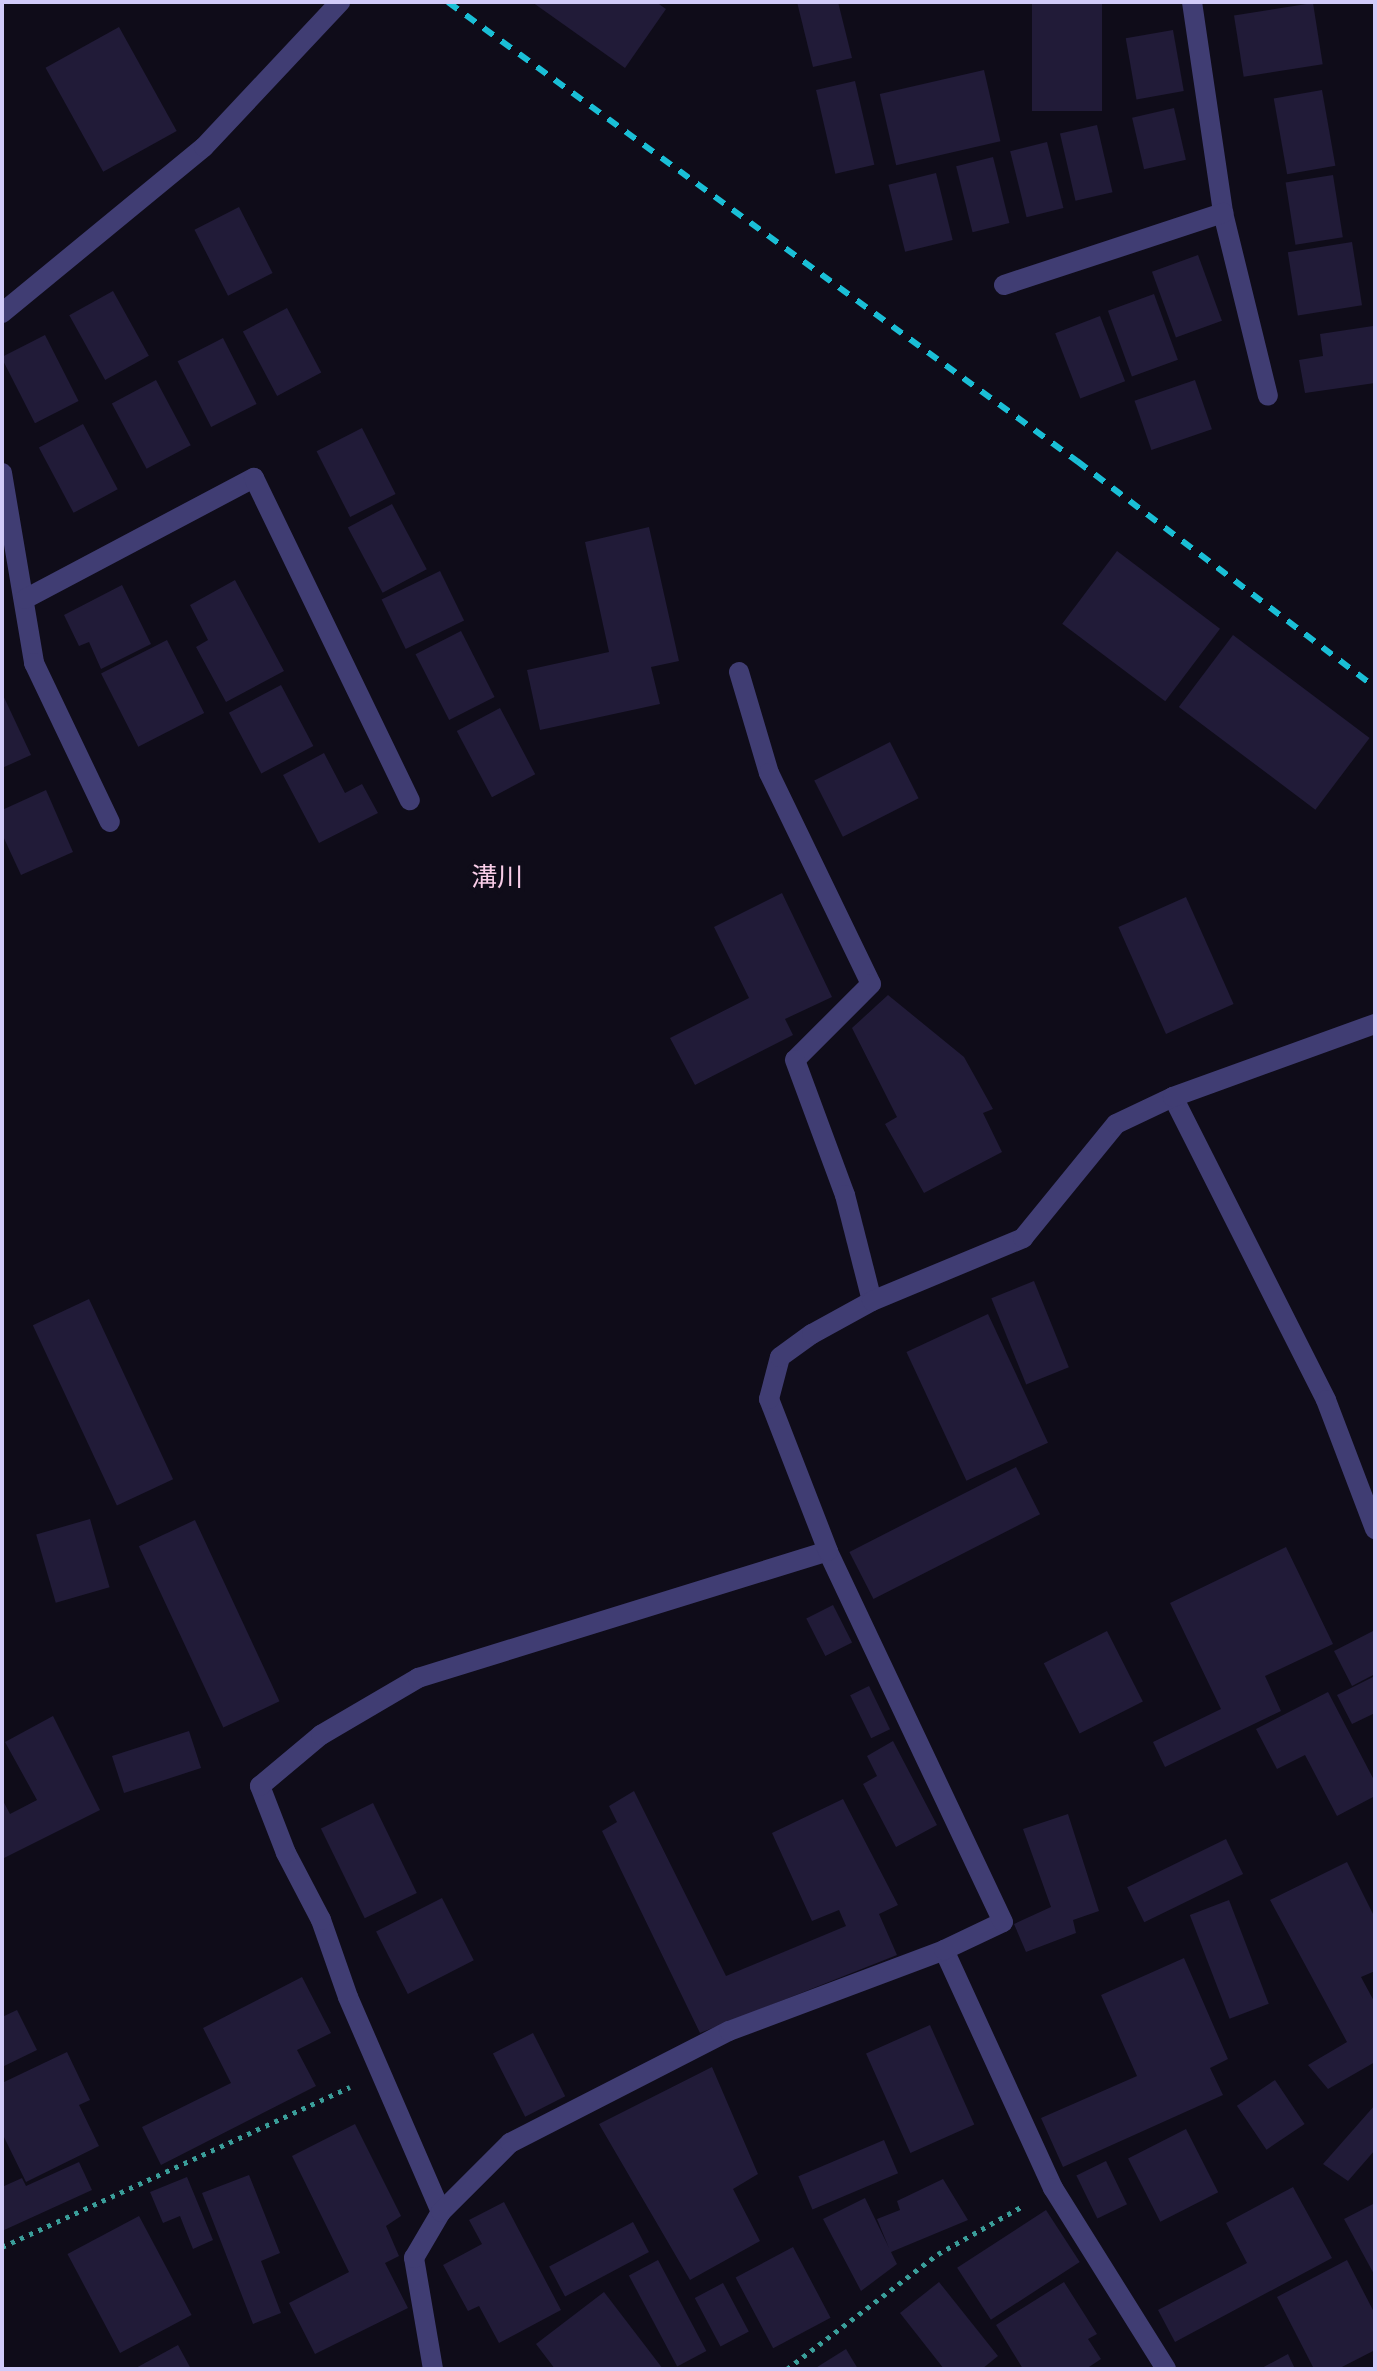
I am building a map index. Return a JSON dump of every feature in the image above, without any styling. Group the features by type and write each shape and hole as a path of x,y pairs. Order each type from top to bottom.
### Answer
{"street":[{"path":"2,313 204,147 340,2"},
{"path":"1192,2 1223,213 1268,396"},
{"path":"1004,285 1223,213"},
{"path":"2,473 34,663 110,822"},
{"path":"25,599 254,478 410,800"},
{"path":"739,672 769,773 871,984 795,1060 845,1195 872,1301"},
{"path":"433,2369 414,2258 441,2212 510,2143 729,2031 944,1950 1003,1922 828,1551 769,1399 780,1357 872,1301 1023,1238 1116,1124 1173,1097 1375,1024"},
{"path":"1173,1097 1326,1400 1375,1529"},
{"path":"441,2212 321,1920 286,1853 260,1786 321,1735 418,1678 828,1551"},
{"path":"944,1950 1053,2188 1166,2369"}],"path":[{"path":"2,2247 382,2073"},
{"path":"787,2369 938,2254 1053,2188"}],"building":[{"path":"532,2 656,2 666,9 625,68"},
{"path":"797,2 838,2 852,58 813,67"},
{"path":"1032,2 1102,2 1102,111 1032,111"},
{"path":"1313,3 1323,64 1244,77 1234,16"},
{"path":"119,27 177,131 103,172 46,68"},
{"path":"1173,30 1184,91 1136,99 1126,38"},
{"path":"984,70 1000,141 896,165 880,94"},
{"path":"855,81 874,165 835,174 816,90"},
{"path":"1322,90 1335,166 1287,174 1274,99"},
{"path":"1174,108 1186,160 1144,169 1132,118"},
{"path":"1097,125 1113,192 1075,201 1060,134"},
{"path":"1047,142 1063,208 1027,217 1010,151"},
{"path":"993,157 1009,223 973,232 956,166"},
{"path":"936,173 953,240 905,252 888,185"},
{"path":"1333,175 1343,237 1295,245 1286,183"},
{"path":"239,207 273,273 228,296 194,230"},
{"path":"1352,242 1362,305 1298,315 1288,252"},
{"path":"1198,255 1222,321 1176,338 1152,272"},
{"path":"113,291 149,356 105,380 69,315"},
{"path":"1154,294 1178,360 1132,377 1108,311"},
{"path":"287,308 321,372 277,396 243,331"},
{"path":"1100,316 1125,381 1080,399 1055,333"},
{"path":"1373,326 1375,383 1305,393 1299,360 1323,356 1320,334"},
{"path":"45,335 79,401 35,423 2,357"},
{"path":"223,338 257,404 211,427 178,361"},
{"path":"156,380 191,445 147,469 112,403"},
{"path":"1195,380 1212,429 1151,450 1134,401"},
{"path":"83,424 118,489 74,513 39,447"},
{"path":"362,428 396,494 350,517 317,451"},
{"path":"392,504 427,569 383,593 348,527"},
{"path":"649,527 679,661 651,667 660,704 540,730 527,670 609,652 585,542"},
{"path":"1117,551 1220,629 1165,701 1062,624"},
{"path":"440,571 464,620 406,649 382,599"},
{"path":"235,580 284,671 226,702 196,647 208,640 190,605"},
{"path":"122,585 151,644 101,669 89,642 79,646 64,615"},
{"path":"461,631 495,697 449,720 416,654"},
{"path":"1233,635 1370,738 1315,810 1179,707"},
{"path":"167,640 204,713 138,747 101,674"},
{"path":"281,685 313,746 261,774 229,713"},
{"path":"2,693 31,755 2,768"},
{"path":"500,708 535,774 492,797 457,731"},
{"path":"890,742 919,798 843,837 814,781"},
{"path":"324,753 345,793 362,784 378,813 319,843 283,775"},
{"path":"46,790 73,852 21,875 2,834 2,810"},
{"path":"782,893 832,997 785,1019 793,1035 695,1085 670,1038 749,998 714,927"},
{"path":"1186,897 1234,1004 1166,1034 1118,927"},
{"path":"888,995 964,1057 993,1109 983,1113 1002,1152 924,1193 885,1124 897,1117 852,1028"},
{"path":"1034,1281 1069,1367 1026,1384 991,1298"},
{"path":"89,1299 173,1479 117,1506 33,1325"},
{"path":"988,1314 1048,1443 966,1481 906,1352"},
{"path":"1016,1467 1040,1514 873,1599 849,1552"},
{"path":"90,1519 110,1587 56,1603 36,1534"},
{"path":"195,1520 280,1701 223,1727 139,1546"},
{"path":"1286,1547 1333,1644 1265,1676 1281,1711 1165,1767 1153,1742 1221,1709 1170,1603"},
{"path":"833,1605 852,1642 825,1656 806,1619"},
{"path":"1375,1630 1375,1674 1352,1686 1334,1651"},
{"path":"1107,1631 1143,1701 1080,1734 1044,1663"},
{"path":"1375,1676 1375,1713 1352,1724 1337,1695"},
{"path":"869,1686 890,1729 871,1738 850,1695"},
{"path":"1328,1692 1375,1782 1375,1796 1337,1816 1305,1755 1277,1769 1256,1729"},
{"path":"53,1716 100,1810 2,1859 2,1799 10,1814 37,1800 5,1742"},
{"path":"189,1731 201,1768 124,1793 112,1756"},
{"path":"893,1741 937,1825 896,1847 863,1784 877,1776 867,1756"},
{"path":"634,1791 726,1976 846,1926 839,1910 812,1921 772,1833 843,1799 898,1905 879,1914 897,1955 700,2033 602,1831 617,1822 609,1806"},
{"path":"373,1803 417,1893 365,1918 321,1828"},
{"path":"1068,1814 1099,1911 1073,1920 1076,1933 1026,1952 1014,1924 1051,1907 1023,1829"},
{"path":"1226,1839 1243,1874 1144,1922 1127,1887"},
{"path":"1347,1862 1375,1918 1375,1971 1361,1977 1375,2003 1375,2062 1328,2089 1308,2065 1347,2042 1270,1900"},
{"path":"442,1898 474,1960 408,1994 376,1932"},
{"path":"1229,1900 1269,2004 1230,2019 1190,1915"},
{"path":"1184,1958 1228,2059 1210,2068 1223,2095 1063,2167 1041,2118 1137,2076 1101,1995"},
{"path":"302,1977 331,2033 297,2050 316,2086 161,2165 142,2127 231,2083 203,2028"},
{"path":"17,2010 37,2050 2,2067 2,2017"},
{"path":"930,2025 974,2125 910,2153 866,2053"},
{"path":"533,2033 565,2096 525,2117 493,2053"},
{"path":"67,2052 90,2100 79,2105 99,2146 26,2182 2,2133 2,2083"},
{"path":"712,2067 758,2174 733,2189 760,2241 690,2280 599,2124"},
{"path":"1275,2080 1305,2124 1267,2150 1237,2106"},
{"path":"1375,2105 1375,2150 1348,2181 1323,2164"},
{"path":"355,2124 401,2216 386,2226 399,2256 385,2263 408,2308 315,2354 289,2303 349,2272 292,2156"},
{"path":"1186,2129 1218,2192 1160,2222 1128,2159"},
{"path":"884,2140 898,2173 812,2209 798,2176"},
{"path":"1106,2161 1127,2204 1097,2219 1076,2175"},
{"path":"79,2162 92,2190 2,2231 2,2187 22,2178 26,2186"},
{"path":"249,2175 280,2253 261,2261 281,2313 253,2324 202,2193"},
{"path":"187,2177 213,2240 193,2249 180,2216 163,2223 150,2192"},
{"path":"943,2179 968,2220 891,2252 897,2264 861,2291 823,2219 865,2198 889,2248 877,2219 900,2210 897,2201"},
{"path":"1293,2187 1332,2258 1175,2342 1158,2310 1247,2263 1226,2223"},
{"path":"504,2202 561,2310 499,2343 479,2306 468,2311 443,2265 482,2244 469,2220"},
{"path":"1375,2203 1375,2276 1344,2219"},
{"path":"1046,2210 1080,2262 991,2320 957,2268"},
{"path":"139,2216 192,2315 120,2353 67,2254"},
{"path":"633,2222 649,2252 565,2297 549,2267"},
{"path":"793,2247 831,2318 773,2348 736,2278"},
{"path":"658,2260 706,2351 677,2366 629,2275"},
{"path":"1347,2260 1375,2314 1375,2350 1338,2369 1314,2369 1277,2297"},
{"path":"939,2282 998,2356 982,2369 944,2369 900,2313"},
{"path":"1064,2282 1097,2334 1088,2339 1101,2359 1086,2369 1023,2369 996,2325"},
{"path":"723,2283 749,2332 721,2347 695,2298"},
{"path":"604,2292 663,2369 555,2369 536,2344"},
{"path":"178,2345 191,2369 134,2369"},
{"path":"846,2349 858,2369 814,2369"},
{"path":"1288,2354 1295,2369 1260,2369"}],"railway":[{"path":"448,2 1077,461 1375,687"}],"district":[{"name":"溝川","path":"497,877"}]}
